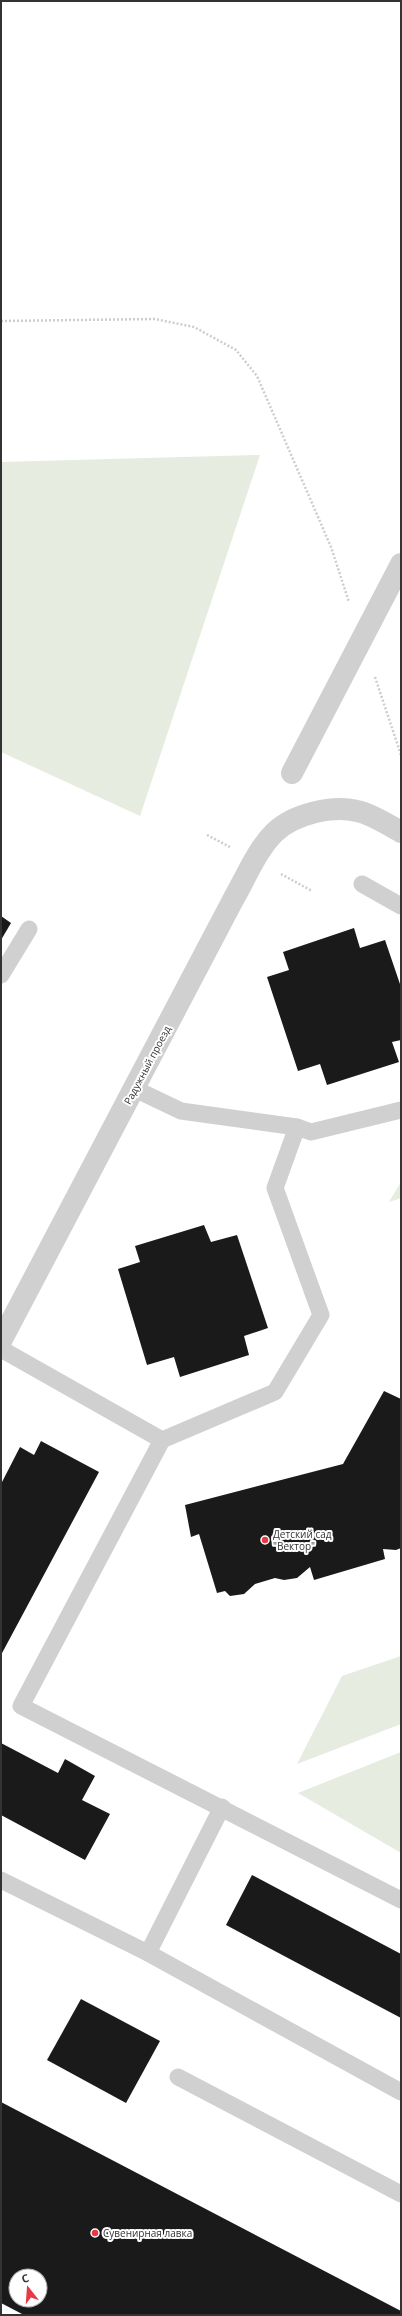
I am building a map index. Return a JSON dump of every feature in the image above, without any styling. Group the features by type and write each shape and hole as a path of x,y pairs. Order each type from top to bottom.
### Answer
{"street":[{"path":"292,773 401,564"},
{"name":"Радужный проезд","path":"1,1341 257,857 274,833 292,821 317,812 347,809 359,811 401,832"}],"lane":[{"path":"362,884 401,906"},
{"path":"1,975 29,928"},
{"path":"135,1089 181,1112 297,1127 311,1132 401,1110"},
{"path":"297,1127 275,1188 321,1315 275,1392 162,1440 21,1706 222,1807 401,1900"},
{"path":"1,1349 162,1440"},
{"path":"148,1953 222,1807"},
{"path":"2,1881 148,1953 401,2092"},
{"path":"178,2077 401,2194"}],"path":[{"path":"1,321 155,319 194,327 236,350 257,376 331,547 351,607"},
{"path":"374,673 401,755"},
{"path":"207,835 230,847"},
{"path":"281,874 312,891"}],"shaded area":[{"path":"260,455 140,816 1,752 1,462"},
{"path":"401,1182 401,1198 389,1202"},
{"path":"401,1656 401,1724 297,1764 342,1676"},
{"path":"401,1752 401,1853 298,1793"}],"building":[{"path":"1,916 11,923 1,940"},
{"path":"354,928 360,948 385,940 401,987 401,1040 392,1042 399,1062 327,1085 320,1064 298,1071 267,977 289,970 283,952"},
{"path":"204,1225 211,1242 237,1235 268,1328 244,1336 249,1355 180,1377 174,1357 147,1365 118,1269 140,1262 135,1246"},
{"path":"384,1391 401,1399 401,1548 396,1550 383,1549 385,1559 314,1580 310,1567 297,1578 284,1580 275,1578 255,1584 244,1594 230,1596 225,1591 217,1593 199,1534 191,1537 185,1505 343,1464"},
{"path":"41,1441 99,1472 1,1655 1,1484 20,1447 34,1455"},
{"path":"1,1743 58,1773 65,1759 95,1776 82,1800 110,1814 85,1860 1,1815"},
{"path":"252,1875 401,1954 401,2018 226,1925"},
{"path":"81,1999 160,2041 126,2103 47,2060"},
{"path":"1,2102 401,2311 401,2315 24,2315 11,2308 48,2308 48,2268 8,2268 8,2307 1,2303"}],"place":[{"name":"Детский сад \"Вектор\"","path":"265,1540"},
{"name":"Сувенирная лавка","path":"95,2233"}]}
